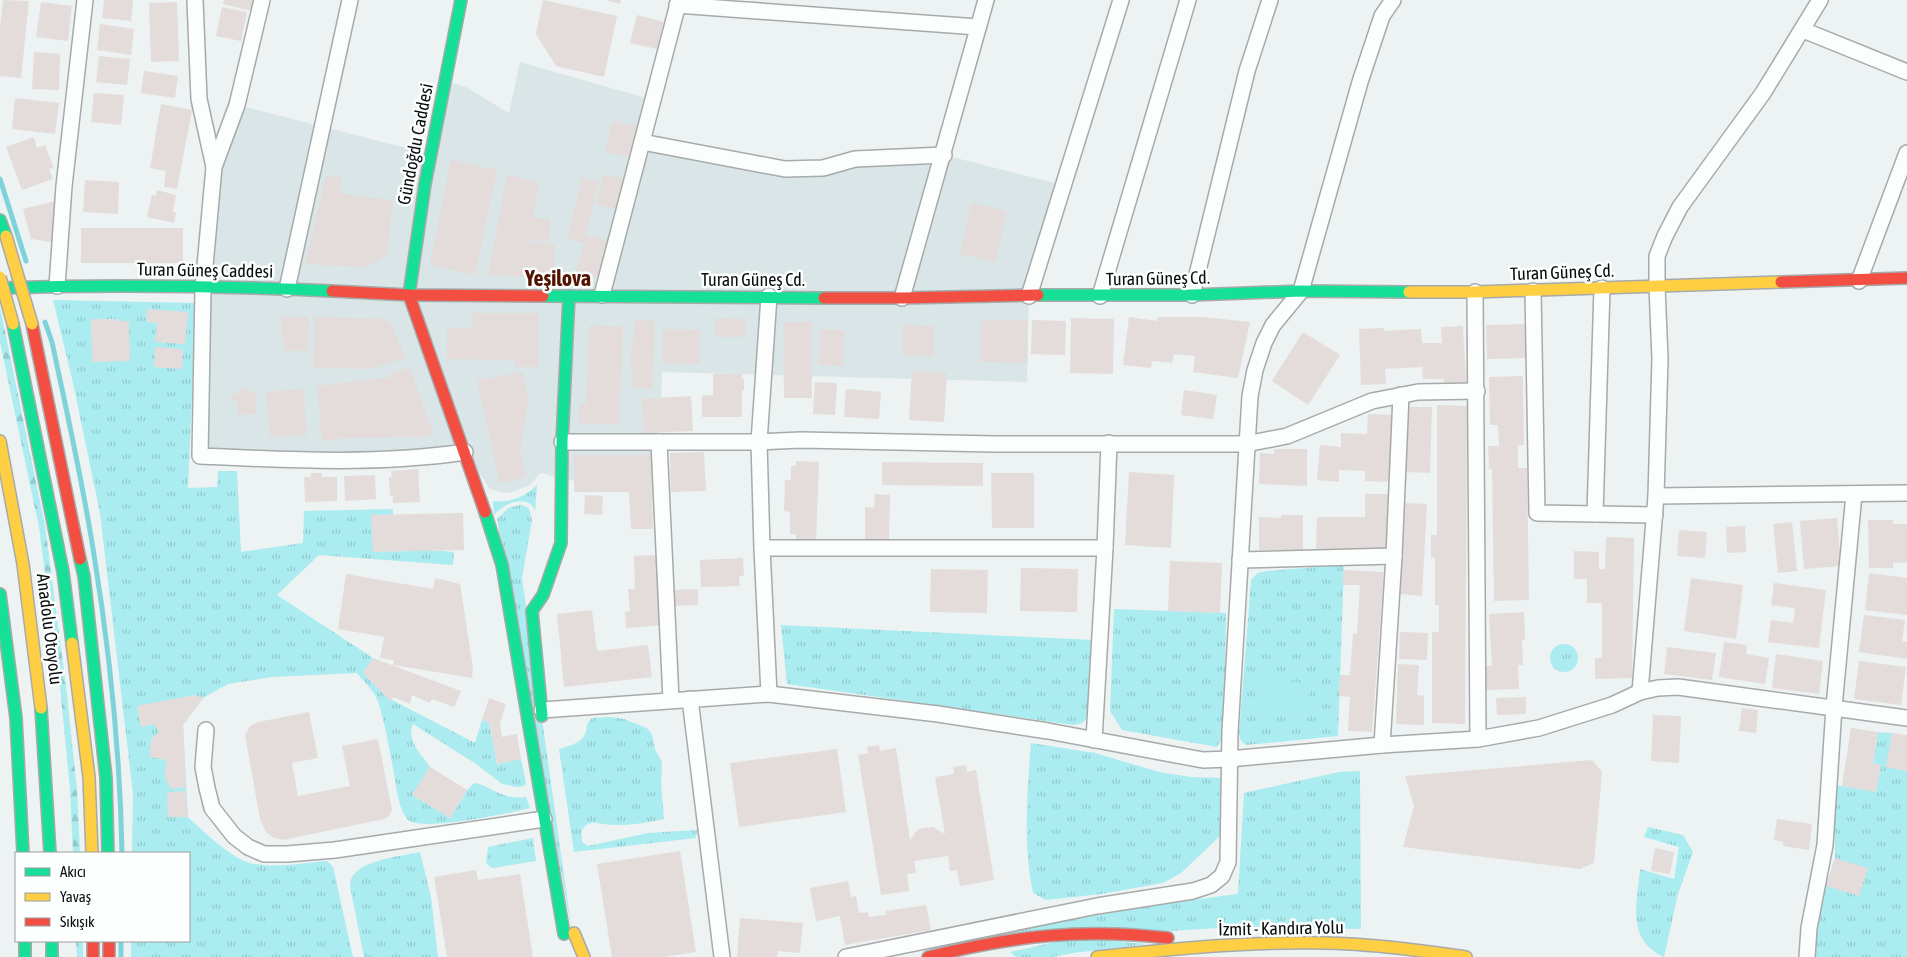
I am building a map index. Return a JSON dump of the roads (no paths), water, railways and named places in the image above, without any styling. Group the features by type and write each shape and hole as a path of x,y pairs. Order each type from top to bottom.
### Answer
{"main road":[{"name":"Gündoğdu Caddesi","path":"409,295 413,250 424,182 461,0"},
{"path":"0,220 32,324 84,576 106,778 108,852"},
{"path":"0,277 12,324 63,572 89,777 92,852"},
{"name":"Turan Güneş Cd.","path":"409,295 902,298 1192,295 1301,291 1475,292 1907,278"},
{"name":"Turan Güneş Caddesi","path":"0,288 57,286 287,289 409,295"},
{"path":"409,295 465,452 502,565 544,819 567,938 579,957"},
{"path":"544,730 532,611 543,595 561,543 562,442 569,296"},
{"name":"Anadolu Otoyolu","path":"0,441 15,510 28,593 42,707 50,852"},
{"path":"0,594 16,718 23,852"},
{"path":"564,865 567,938 584,957"},
{"path":"928,957 1001,940 1072,932 1128,933 1214,946"},
{"path":"25,942 25,957"},
{"path":"52,942 52,957"},
{"path":"93,942 93,957"},
{"path":"109,942 109,957"},
{"name":"İzmit - Kandıra Yolu","path":"1097,957 1258,943 1354,944 1412,949 1466,957"}],"street":[{"path":"57,286 64,186 85,0"},
{"path":"196,0 200,99 214,166"},
{"path":"262,0 237,104 214,166 203,288 200,456 280,460 388,460 465,452"},
{"path":"287,289 350,0"},
{"path":"902,298 944,155 986,0"},
{"path":"1028,296 1121,0"},
{"path":"1100,296 1188,0"},
{"path":"1192,295 1247,71 1270,0"},
{"path":"846,957 1067,912 1193,890 1211,885 1222,876 1228,862 1229,759 1246,444 1250,396 1255,370 1273,324 1301,291 1363,73 1382,16 1393,0"},
{"path":"1640,692 1656,496 1660,359 1656,286 1657,256 1680,207 1763,93 1820,0"},
{"path":"602,295 678,3 978,27"},
{"path":"1803,30 1907,72"},
{"path":"642,142 785,169 823,168 855,159 944,155"},
{"path":"1859,281 1907,153"},
{"path":"1595,514 1602,288"},
{"path":"1533,291 1537,513 1655,515"},
{"path":"1475,292 1478,739"},
{"path":"769,296 759,442 769,694"},
{"path":"562,442 759,442 801,440 994,444 1246,444 1287,436 1372,401 1418,392 1477,390"},
{"path":"1382,745 1394,556 1401,395"},
{"path":"659,442 671,700"},
{"path":"1094,740 1109,443"},
{"path":"1807,957 1809,928 1825,845 1834,707 1854,494"},
{"path":"1656,496 1907,494"},
{"path":"762,548 1105,548"},
{"path":"1240,560 1394,556"},
{"path":"542,710 769,694 938,714 1048,731 1203,760 1478,739 1538,728 1612,705 1640,692 1658,688 1678,687 1907,718"},
{"path":"690,699 722,957"},
{"path":"206,730 203,767 212,808 234,836 248,847 264,854 334,850 544,819"}],"waterway":[{"path":"0,179 26,261"},
{"path":"45,322 52,342 74,448 90,528 100,592 116,741 122,852"},
{"path":"121,942 121,957"}],"district":[{"name":"Yeşilova","path":"558,278"}]}
